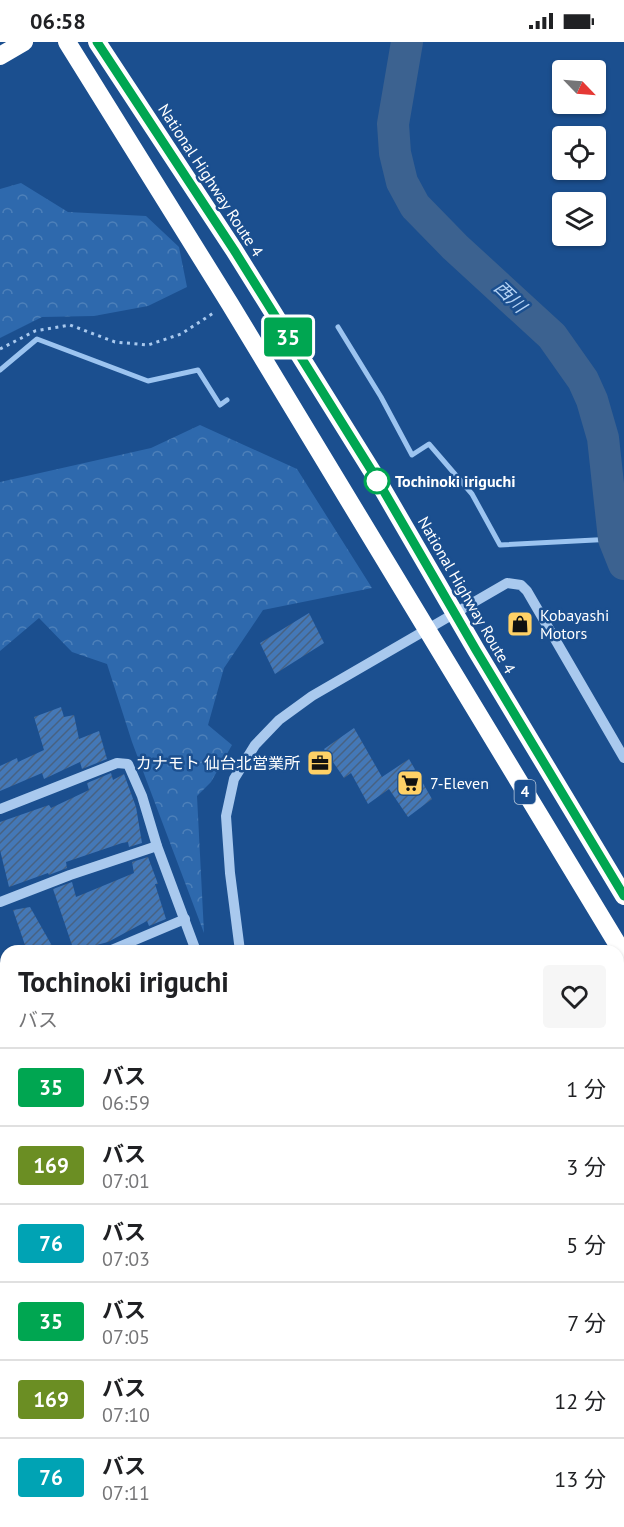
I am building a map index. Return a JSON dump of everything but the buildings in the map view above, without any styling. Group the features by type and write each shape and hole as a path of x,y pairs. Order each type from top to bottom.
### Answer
{"highway":[{"path":"0,56 24,42"},
{"name":"4","path":"67,42 230,304 618,945"},
{"name":"National Highway Route 4","path":"97,42 234,250 375,476 624,896"}],"street":[{"path":"239,945 230,873 226,816 234,779 255,745 279,720 312,696 507,583 520,585 527,591 624,758"},
{"path":"0,809 117,763 128,765 142,796 157,846 194,945"},
{"path":"0,902 70,874 157,846"},
{"path":"123,945 184,919"}],"path":[{"path":"0,349 35,331 70,325 115,342 148,345 180,334 230,304"}],"green space":[{"path":"21,183 68,212 146,216 179,247 187,287 148,306 94,316 42,317 0,338 0,189"},
{"path":"200,425 297,469 372,588 263,610 224,668 208,725 232,745 211,782 197,796 204,933 132,742 107,664 72,652 39,618 0,651 0,482 151,448"}],"waterway":[{"name":"西川","path":"407,42 393,124 395,153 402,182 415,206 455,247 552,336 583,380 592,400 603,438 614,539 624,564"},
{"path":"338,327 381,397 412,455 429,444 472,494 500,545 614,539"},
{"path":"0,370 37,339 148,381 198,370 220,405 227,400"}],"bus line":[{"name":"35","path":"97,42 234,250 375,476 476,650 624,896"}],"place":[{"name":"Tochinoki iriguchi","path":"377,481"},
{"name":"Kobayashi Motors","path":"520,624"},
{"name":"カナモト 仙台北営業所","path":"320,763"},
{"name":"7-Eleven","path":"410,783"}]}
